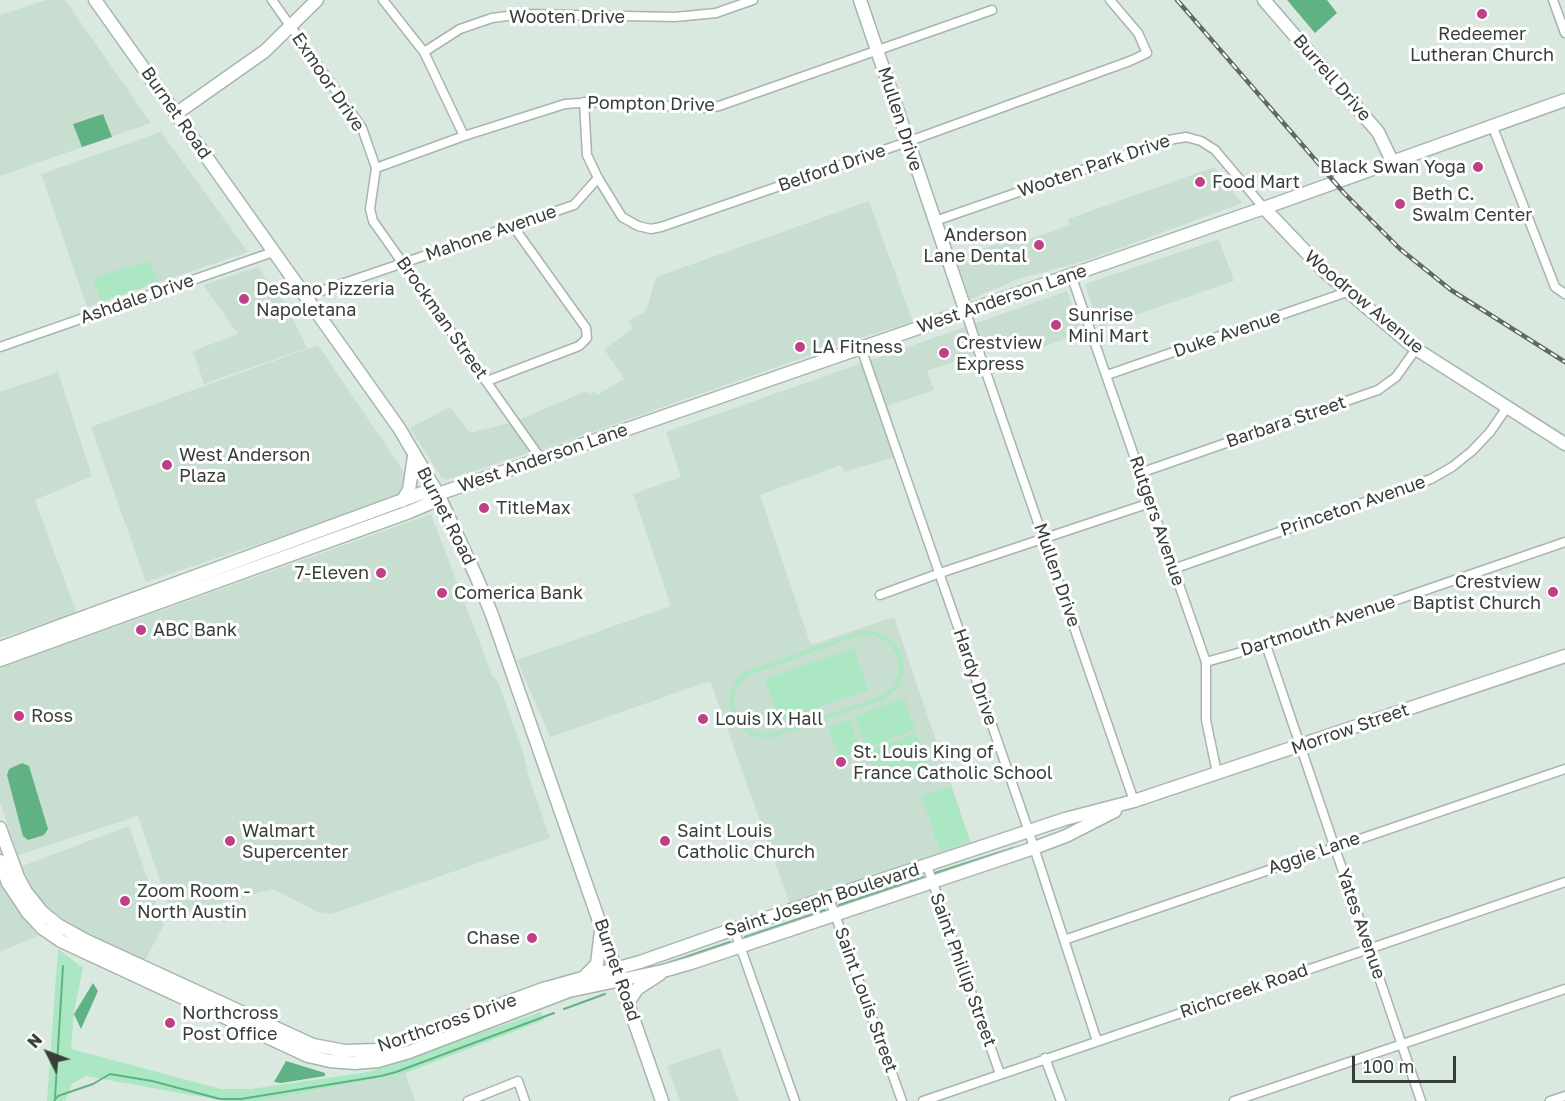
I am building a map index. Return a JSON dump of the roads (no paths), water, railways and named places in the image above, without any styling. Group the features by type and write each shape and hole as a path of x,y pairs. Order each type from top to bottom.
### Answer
{"street":[{"name":"Burnet Road","path":"95,0 399,428 438,494 492,615 662,1101"},
{"name":"Exmoor Drive","path":"272,0 354,114 362,128 376,168"},
{"path":"177,113 257,57 317,0"},
{"path":"384,0 424,52 464,136"},
{"name":"Wooten Drive","path":"424,52 460,29 492,18 524,14 675,17 716,13 753,0"},
{"name":"Mullen Drive","path":"860,0 1134,801"},
{"name":"Belford Drive","path":"598,178 622,217 638,226 651,229 907,142 1147,53 1138,33 1110,0"},
{"name":"Burrell Drive","path":"1264,0 1378,132 1392,161"},
{"path":"1553,0 1565,33"},
{"name":"Pompton Drive","path":"376,168 464,136 565,104 584,102 719,106 993,10"},
{"name":"West Anderson Lane","path":"270,556 422,493 438,494 541,459 1264,208 1565,100"},
{"path":"584,102 587,154 598,178"},
{"path":"1492,125 1555,287 1565,294"},
{"name":"Wooten Park Drive","path":"935,221 1177,138 1194,138 1208,144 1264,208"},
{"name":"Brockman Street","path":"376,168 370,214 541,459"},
{"name":"Mahone Avenue","path":"306,296 574,205 598,178"},
{"name":"Woodrow Avenue","path":"1264,208 1347,292 1416,349 1565,444"},
{"path":"487,381 579,346 587,338 586,328 513,226"},
{"name":"Ashdale Drive","path":"0,347 273,252"},
{"name":"Rutgers Avenue","path":"1071,275 1206,662 1206,720 1217,773"},
{"name":"Duke Avenue","path":"1107,375 1347,292"},
{"name":"Hardy Drive","path":"861,348 1029,832 1098,1041"},
{"name":"Barbara Street","path":"1140,473 1378,390 1396,377 1416,349"},
{"name":"Princeton Avenue","path":"1173,569 1431,479 1452,467 1472,451 1490,432 1508,406"},
{"path":"402,501 409,490 414,456"},
{"name":"West Anderson Lane","path":"0,660 110,614 270,556 428,504 438,494"},
{"path":"880,595 1150,503"},
{"name":"Dartmouth Avenue","path":"1206,662 1266,645 1565,542"},
{"name":"West Anderson Lane","path":"0,648 64,624 110,614"},
{"path":"18,653 27,644 60,632 64,624"},
{"name":"Yates Avenue","path":"1266,645 1421,1101"},
{"name":"Morrow Street","path":"1029,832 1065,819 1134,801 1565,656"},
{"name":"Aggie Lane","path":"1064,940 1565,769"},
{"name":"Morrow Street","path":"1034,848 1066,836 1134,801"},
{"name":"Northcross Drive","path":"0,828 3,863 42,912 58,925 101,955 245,1021 308,1056 330,1061 367,1062 388,1059 409,1052 543,988 582,977 618,974"},
{"name":"Saint Joseph Boulevard","path":"618,974 640,962 734,929 1029,832"},
{"name":"Saint Joseph Boulevard","path":"618,974 663,971 1034,848"},
{"name":"Saint Phillip Street","path":"927,866 1000,1074"},
{"name":"Richcreek Road","path":"923,1101 1565,882"},
{"name":"Saint Louis Street","path":"829,898 902,1101"},
{"path":"582,977 597,964 601,926"},
{"path":"734,929 795,1101"},
{"path":"628,1002 637,989 663,971"},
{"name":"Northcross Drive","path":"245,1021 313,1045 331,1049 365,1051 481,1018 618,974"},
{"path":"1234,1101 1565,989"},
{"path":"398,1043 409,1052"},
{"path":"1045,1058 1061,1101"},
{"path":"468,1101 518,1081 525,1101"},
{"path":"1550,1101 1565,1096"}],"waterway":[{"path":"935,873 1013,848"},
{"path":"839,905 923,877"},
{"path":"745,937 825,910"},
{"path":"659,966 730,942"},
{"path":"55,1098 63,966"},
{"path":"564,1009 605,994"},
{"path":"54,1101 58,1096 93,1084 110,1074 152,1081 220,1099 241,1099 381,1076 554,1013"}],"railway":[{"path":"1177,0 1344,193 1400,249 1451,290 1565,362"}],"place":[{"name":"Redeemer Lutheran Church","path":"1482,14"},
{"name":"Black Swan Yoga","path":"1478,167"},
{"name":"Food Mart","path":"1200,182"},
{"name":"Beth C. Swalm Center","path":"1400,204"},
{"name":"Anderson Lane Dental","path":"1039,245"},
{"name":"DeSano Pizzeria Napoletana","path":"244,299"},
{"name":"Sunrise Mini Mart","path":"1056,325"},
{"name":"LA Fitness","path":"800,347"},
{"name":"Crestview Express","path":"944,353"},
{"name":"West Anderson Plaza","path":"167,465"},
{"name":"TitleMax","path":"484,508"},
{"name":"7-Eleven","path":"381,573"},
{"name":"Crestview Baptist Church","path":"1553,592"},
{"name":"Comerica Bank","path":"442,593"},
{"name":"ABC Bank","path":"141,630"},
{"name":"Ross","path":"19,716"},
{"name":"Louis IX Hall","path":"703,719"},
{"name":"St. Louis King of France Catholic School","path":"841,762"},
{"name":"Walmart Supercenter","path":"230,841"},
{"name":"Saint Louis Catholic Church","path":"665,841"},
{"name":"Zoom Room - North Austin","path":"125,901"},
{"name":"Chase","path":"532,938"},
{"name":"Northcross Post Office","path":"170,1023"}]}
